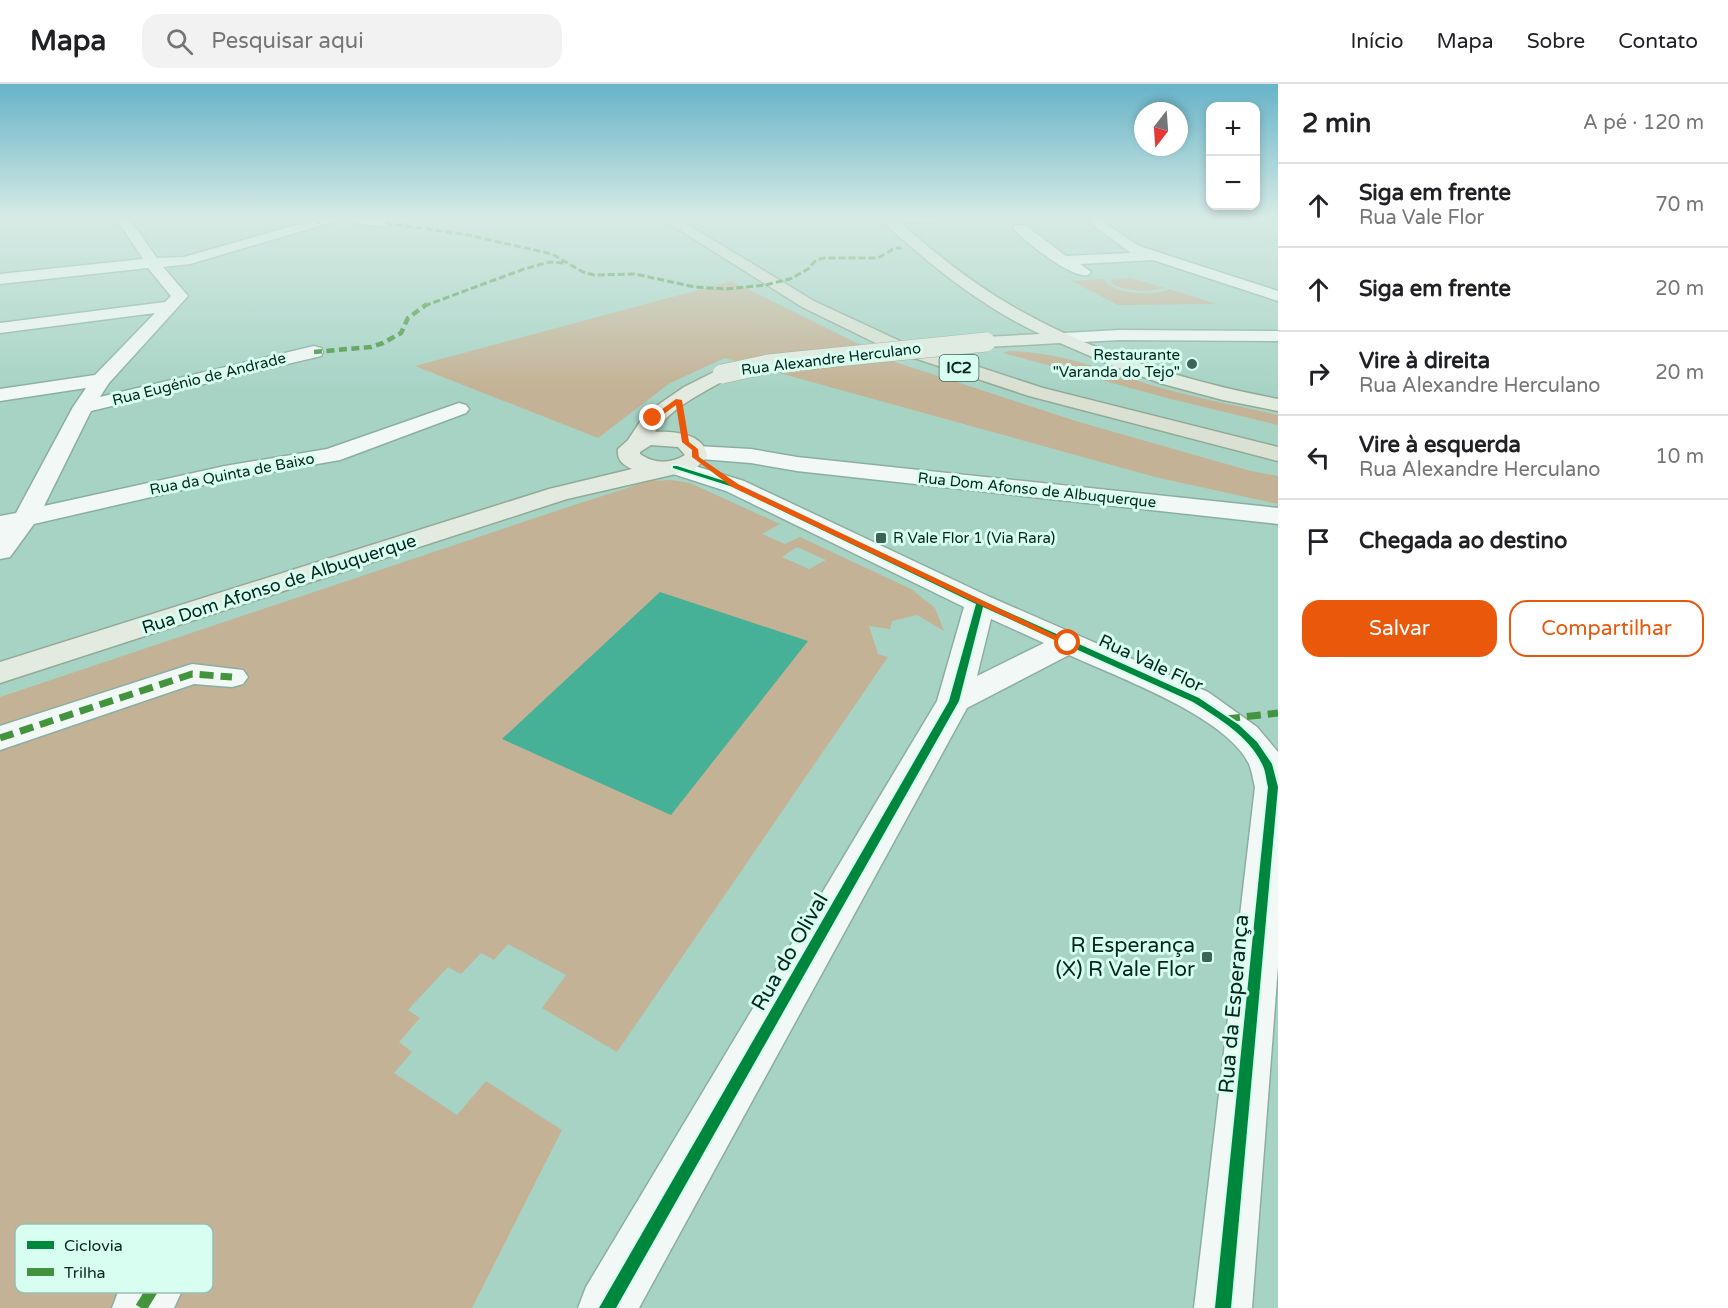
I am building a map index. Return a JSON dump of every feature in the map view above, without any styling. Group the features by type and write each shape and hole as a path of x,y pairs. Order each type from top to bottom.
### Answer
{"highway":[{"name":"IC2","path":"759,274 808,304 905,349 1066,400 1278,454"},
{"path":"795,274 813,284"},
{"name":"IC2","path":"914,330 1001,360"},
{"path":"1071,383 1170,411 1272,434"}],"main road":[{"path":"953,274 1006,310 1136,370 1223,395 1278,405"},
{"name":"Rua Alexandre Herculano","path":"633,447 653,418 707,381 722,374 779,363 986,342 1064,338"},
{"path":"679,400 683,458"},
{"path":"667,438 683,458 634,462 633,447 667,438"},
{"name":"Rua Dom Afonso de Albuquerque","path":"558,494 633,447"},
{"name":"Rua Dom Afonso de Albuquerque","path":"0,673 558,494 683,458"}],"street":[{"path":"0,279 50,274"},
{"path":"0,551 27,516 83,407 101,380 180,296 162,274"},
{"path":"1209,274 1278,296"},
{"path":"0,328 171,306"},
{"name":"Rua Alexandre Herculano","path":"1064,338 1119,335 1278,336"},
{"name":"Rua Eugénio de Andrade","path":"83,407 314,352"},
{"path":"0,395 101,380"},
{"name":"Rua da Quinta de Baixo","path":"0,524 27,516 225,473 332,455 459,409"},
{"name":"Rua Dom Afonso de Albuquerque","path":"683,458 751,456 797,464 1278,516"},
{"name":"Rua Vale Flor","path":"683,458 735,486 980,603 1196,700 1226,719"},
{"name":"Rua Dom Afonso de Albuquerque","path":"735,486 758,471 797,464"},
{"name":"Rua do Olival","path":"607,1308 954,701 980,603"},
{"path":"954,701 1068,643"},
{"path":"0,738 192,674 232,677"},
{"name":"Rua da Esperança","path":"1223,1308 1273,787 1267,763 1226,719"}],"shaded area":[{"path":"1130,278 1165,288 1132,290 1113,285 1111,280"},
{"path":"1104,279 1108,284 1124,291 1154,293 1169,289 1217,304 1118,305 1072,281"},
{"path":"732,281 895,362 1079,422 1251,471 1278,476 1278,504 1155,477 725,358 670,383 598,438 415,366"},
{"path":"1009,351 1063,358 1164,389 1278,415 1278,425 1167,398 1003,353"},
{"path":"671,480 690,483 780,524 762,534 785,544 800,537 911,589 935,608 944,631 917,615 892,621 890,629 869,626 878,654 888,657 617,1052 542,1008 566,975 508,944 494,960 481,953 461,974 448,967 408,1010 420,1018 399,1042 412,1052 394,1073 457,1115 486,1081 562,1130 472,1308 0,1308 0,697 649,481","holes":["797,547 826,560 809,569 782,557"]},
{"path":"660,592 808,641 671,815 502,739"}],"marked path":[{"path":"314,352 371,347 383,343 401,333 408,318 425,305 510,274"},
{"path":"591,274 630,274"},
{"path":"636,274 695,287 726,289 765,285 790,279 799,274"},
{"path":"0,738 192,674 232,677"},
{"path":"1226,719 1278,713"},
{"path":"141,1308 150,1293"}],"cycle path":[{"path":"675,467 735,486 980,603 1196,700 1236,728 1254,744 1261,754 1268,766 1273,787 1223,1308"},
{"path":"607,1308 954,701 980,603"}],"place":[{"name":"Restaurante \"Varanda do Tejo\"","path":"1192,364"},
{"name":"R Vale Flor 1 (Via Rara)","path":"881,538"},
{"name":"R Esperança (X) R Vale Flor","path":"1207,957"}],"route":[{"path":"653,418 679,400 686,442 695,449 696,457 735,486 1068,643"}]}
